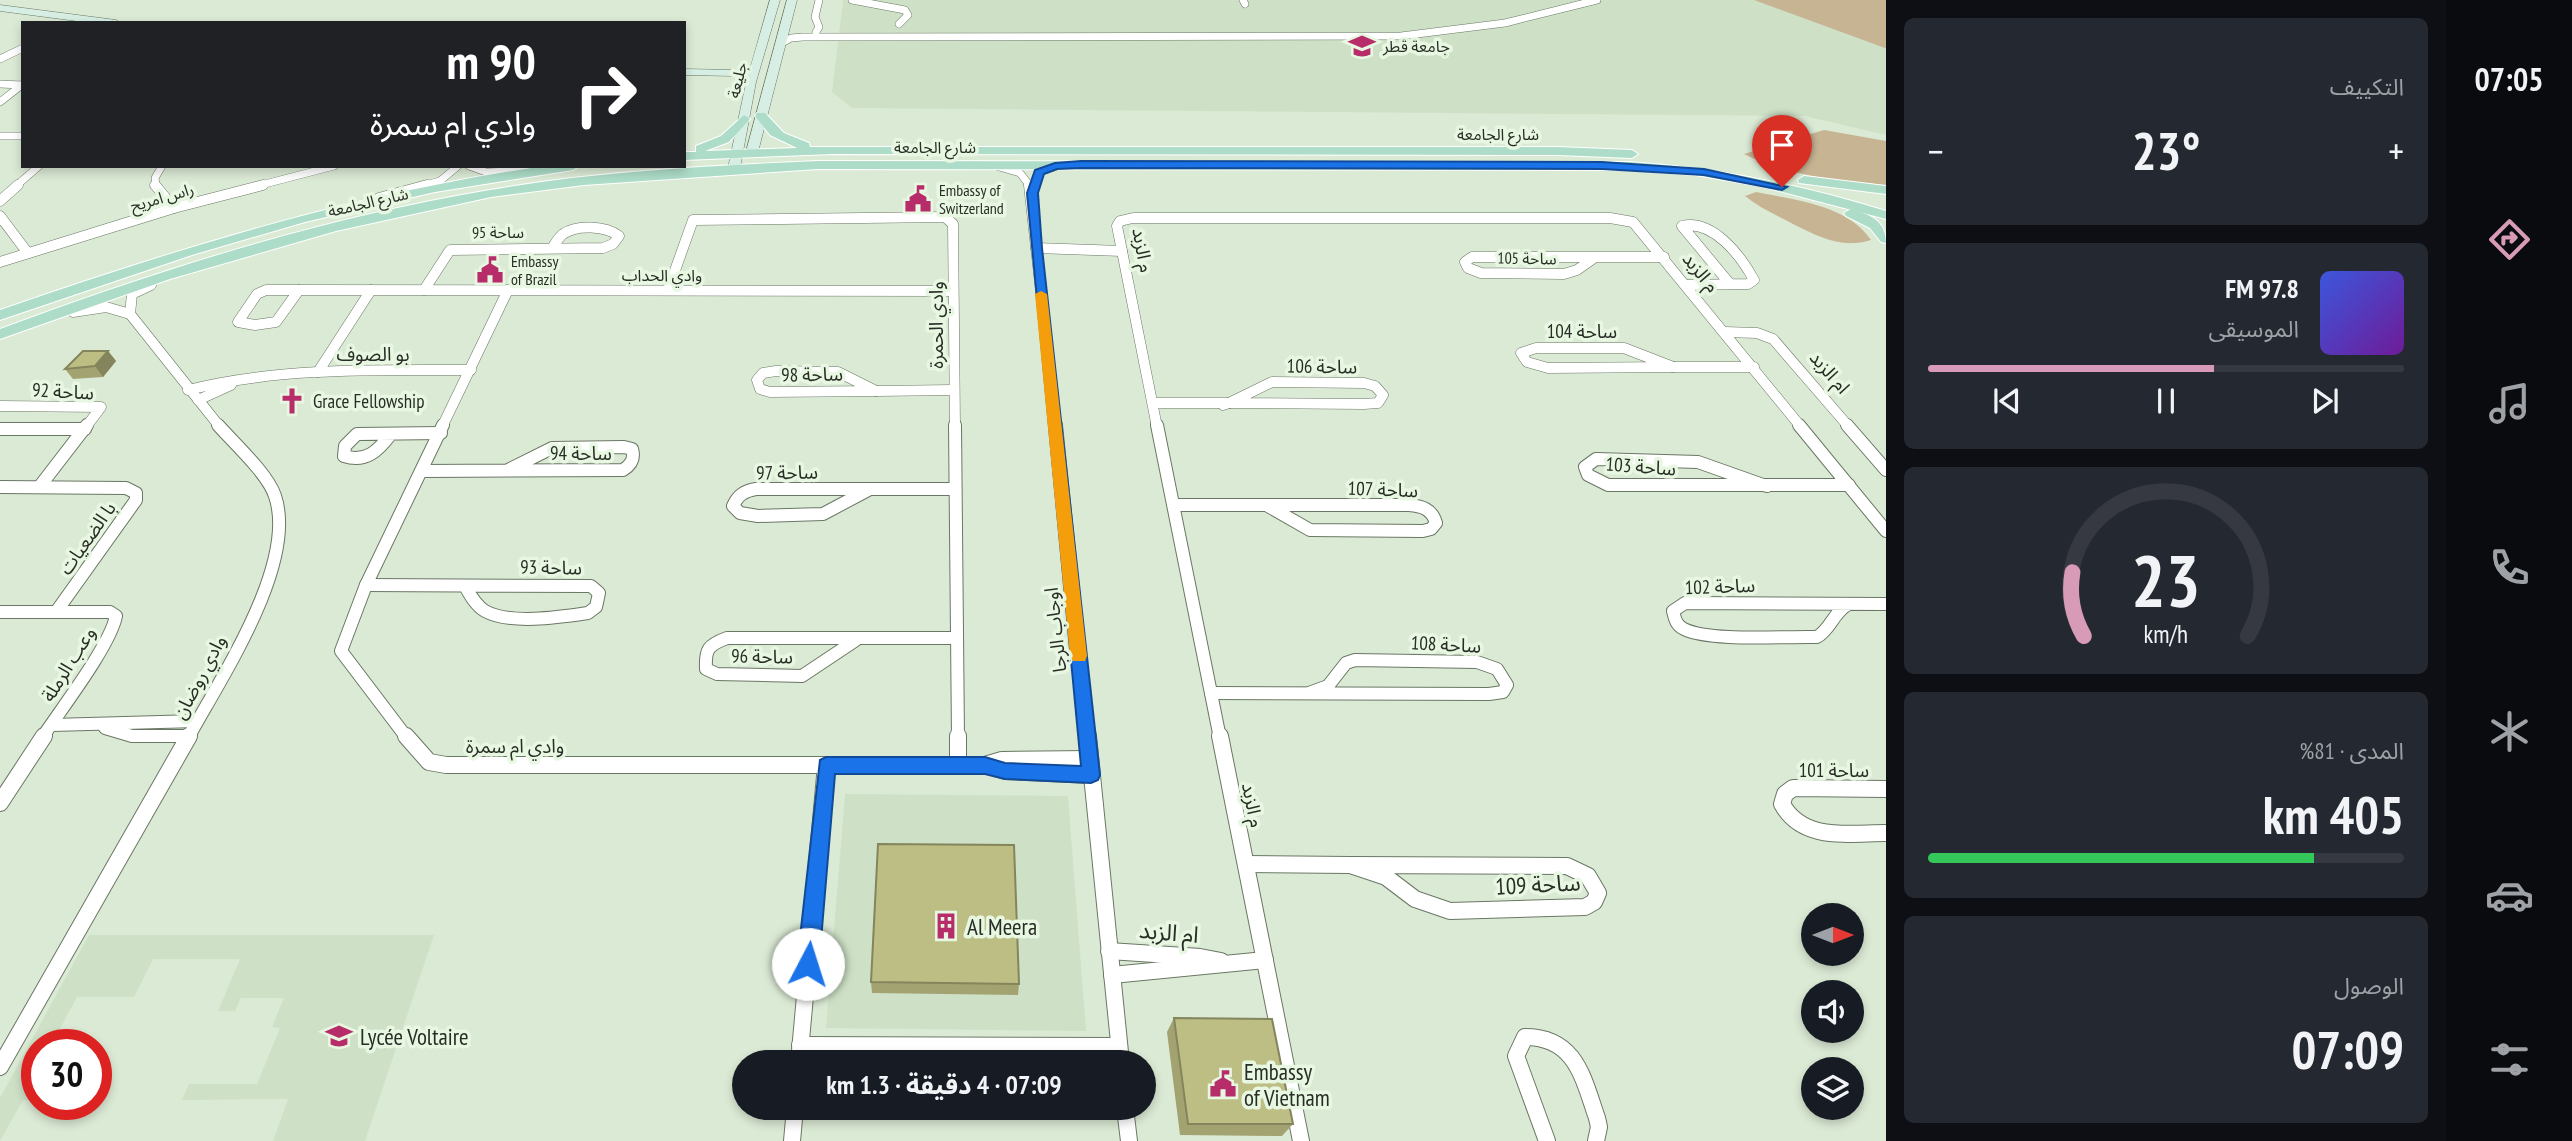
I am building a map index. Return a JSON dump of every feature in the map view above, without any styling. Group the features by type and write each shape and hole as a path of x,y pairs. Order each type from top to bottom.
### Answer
{"main road":[{"name":"جليعة","path":"735,161 751,82 775,0"},
{"name":"جليعة","path":"752,152 792,0"},
{"path":"0,8 76,21"},
{"path":"730,72 744,69 759,56"},
{"path":"686,72 730,72 742,74 751,82"},
{"path":"761,116 772,132 787,141 833,150"},
{"path":"686,153 719,143 744,119"},
{"path":"686,164 735,161 752,152"},
{"name":"شارع الجامعة","path":"752,152 1595,152 1683,159 1886,205"},
{"name":"شارع الجامعة","path":"686,154 735,161 818,165 1630,166 1783,182 1886,215"},
{"name":"شارع الجامعة","path":"686,168 735,161"},
{"name":"شارع الجامعة","path":"0,315 189,252 301,219 367,203 562,168"},
{"path":"511,191 580,175 640,168"},
{"name":"شارع الجامعة","path":"0,334 188,269 316,232 446,202 683,168"},
{"path":"1783,182 1886,190"},
{"path":"1783,182 1875,225 1886,239"}],"street":[{"path":"816,32 819,27 815,17 818,0"},
{"path":"852,0 905,10 908,15 899,24"},
{"path":"780,44 794,37 828,34 1385,31 1496,18 1569,0"},
{"path":"786,23 796,31 828,34 1401,36 1505,23 1597,0"},
{"path":"0,59 21,49"},
{"path":"0,84 21,84"},
{"path":"0,102 21,85"},
{"path":"0,136 21,136"},
{"path":"1032,193 1039,172 1055,166 1081,164"},
{"path":"978,165 1021,173 1030,183 1032,193"},
{"path":"0,201 37,168"},
{"path":"160,168 153,178 154,185 174,208"},
{"path":"367,203 440,181 456,168"},
{"path":"478,168 495,172 536,168"},
{"name":"راس امريح","path":"0,262 303,170"},
{"name":"اوجاب الرجا","path":"1032,193 1120,1050"},
{"path":"0,216 27,252"},
{"name":"وادي الحمرة","path":"668,290 693,220 945,217 953,224 958,765"},
{"name":"م الزبد","path":"1301,1141 1118,223 1127,218 1610,218 1637,224 1886,531"},
{"path":"1687,285 1751,284 1754,277 1709,228 1697,223 1683,224 1684,230 1730,284"},
{"name":"ساحة 95","path":"424,290 450,250 552,248 603,247 613,244 619,236 611,229 574,230 564,234 552,248"},
{"path":"1037,251 1122,251"},
{"name":"ساحة 105","path":"1594,258 1577,270 1564,274 1481,273 1468,268 1465,262 1472,257 1664,257"},
{"path":"35,321 97,307 111,307 130,314 132,294 188,269"},
{"name":"وادي الحداب","path":"299,290 276,322 255,325 238,322 261,292 299,290 953,290"},
{"path":"318,372 371,290"},
{"name":"وادي ام سمرة","path":"508,290 366,585 341,651 417,751 429,762 460,765 985,765 1005,771 1090,767"},
{"name":"وادي روضان","path":"0,1067 189,736 263,598 276,556 279,524 275,495 130,314"},
{"name":"ام الزبد","path":"1725,332 1757,333 1773,339 1886,470"},
{"name":"ساحة 104","path":"1675,368 1623,348 1536,348 1527,349 1521,354 1527,362 1548,368 1675,368 1754,367"},
{"name":"بو الصوف","path":"193,395 275,372 471,370"},
{"name":"ساحة 98","path":"876,391 838,372 776,371 763,373 757,380 760,389 771,392 876,391 954,390"},
{"name":"ساحة 106","path":"1154,403 1223,405 1368,404 1383,398 1379,389 1364,383 1272,382 1240,401 1223,405"},
{"name":"ساحة 92","path":"0,406 102,407 40,486"},
{"name":"ساحة 92","path":"0,429 85,429"},
{"path":"391,434 441,433"},
{"name":"ساحة 94","path":"423,471 622,470 632,464 634,454 632,449 624,447 552,448 508,470"},
{"name":"ساحة 103","path":"1767,486 1752,483 1698,461 1596,459 1585,467 1588,475 1608,485 1767,486 1849,485"},
{"name":"با الضعيات","path":"0,486 126,488 136,493 136,500 56,612"},
{"name":"ساحة 97","path":"870,489 823,514 758,516 740,513 733,506 736,497 745,491 870,489 955,489"},
{"name":"ساحة 107","path":"1174,505 1415,505 1431,512 1436,523 1431,529 1423,531 1310,530 1268,506"},
{"name":"ساحة 93","path":"366,585 591,586 599,593 596,607 587,613 504,617 487,612 472,600 466,586"},
{"name":"ساحة 102","path":"1849,604 1840,608 1826,631 1817,637 1701,635 1682,628 1676,622 1673,611 1685,603 1886,604"},
{"name":"وعب الرملة","path":"0,612 110,612 116,616 114,626 0,803"},
{"name":"ساحة 96","path":"856,640 802,676 717,674 705,669 705,652 710,644 727,638 955,638"},
{"name":"ساحة 108","path":"1211,692 1309,693 1489,694 1503,692 1507,685 1497,669 1477,662 1355,660 1346,663 1328,686 1309,693"},
{"name":"وعب الرملة","path":"52,725 98,726 142,721 197,721"},
{"name":"وعب الرملة","path":"98,726 132,736 189,736"},
{"path":"799,1050 826,765"},
{"name":"ساحة 101","path":"1886,789 1793,788 1785,794 1782,804 1792,820 1817,832 1886,832"},
{"name":"ساحة 109","path":"1245,864 1349,864 1567,866 1588,876 1598,893 1594,902 1585,907 1450,911 1425,904 1386,877 1349,864"},
{"name":"ام الزبد","path":"1109,951 1200,957 1225,962"},
{"name":"ام الزبد","path":"1112,975 1265,960"},
{"path":"1546,1141 1516,1056 1525,1037 1552,1039 1570,1053 1597,1118 1599,1128 1596,1141"},
{"path":"792,1141 794,1120"},
{"path":"1126,1120 1129,1141"}],"shaded area":[{"name":"جامعة قطر","path":"843,0 1886,0 1886,135 1805,116 852,108 832,92"},
{"path":"1754,0 1886,0 1886,48 1885,48"},
{"path":"1824,130 1886,141 1886,185 1795,172 1744,154"},
{"path":"1756,192 1803,201 1835,212 1861,228 1871,240 1850,243 1822,237 1768,211 1745,196"},
{"path":"845,794 1068,796 1086,1031 826,1028"},
{"name":"Lycée Voltaire","path":"89,935 434,935 365,1141 273,1141 288,1099 182,1100 189,1084 257,1084 280,1028 272,1027 284,998 241,998 235,1011 218,1011 240,959 153,959 134,997 77,997 60,1029 38,1029"},
{"name":"Lycée Voltaire","path":"21,1060 21,1104 0,1141 0,1098"}],"building":[{"path":"83,351 108,351 95,366 65,369"},
{"name":"Al Meera","path":"878,844 1014,845 1019,984 871,982"},
{"name":"Embassy of Vietnam","path":"1174,1018 1272,1019 1293,1124 1188,1124"}],"slow traffic":[{"path":"1041,294 1079,656"}],"place":[{"name":"جامعة قطر","path":"1362,46"},
{"name":"Embassy of Switzerland","path":"918,199"},
{"name":"Embassy of Brazil","path":"490,270"},
{"name":"Grace Fellowship","path":"292,401"},
{"name":"Al Meera","path":"946,926"},
{"name":"Lycée Voltaire","path":"339,1036"},
{"name":"Embassy of Vietnam","path":"1223,1084"}],"route":[{"path":"808,964 826,765 985,765 1005,771 1091,775 1036,248 1032,193 1039,172 1055,166 1081,164 1655,167 1704,172 1782,187"}]}
